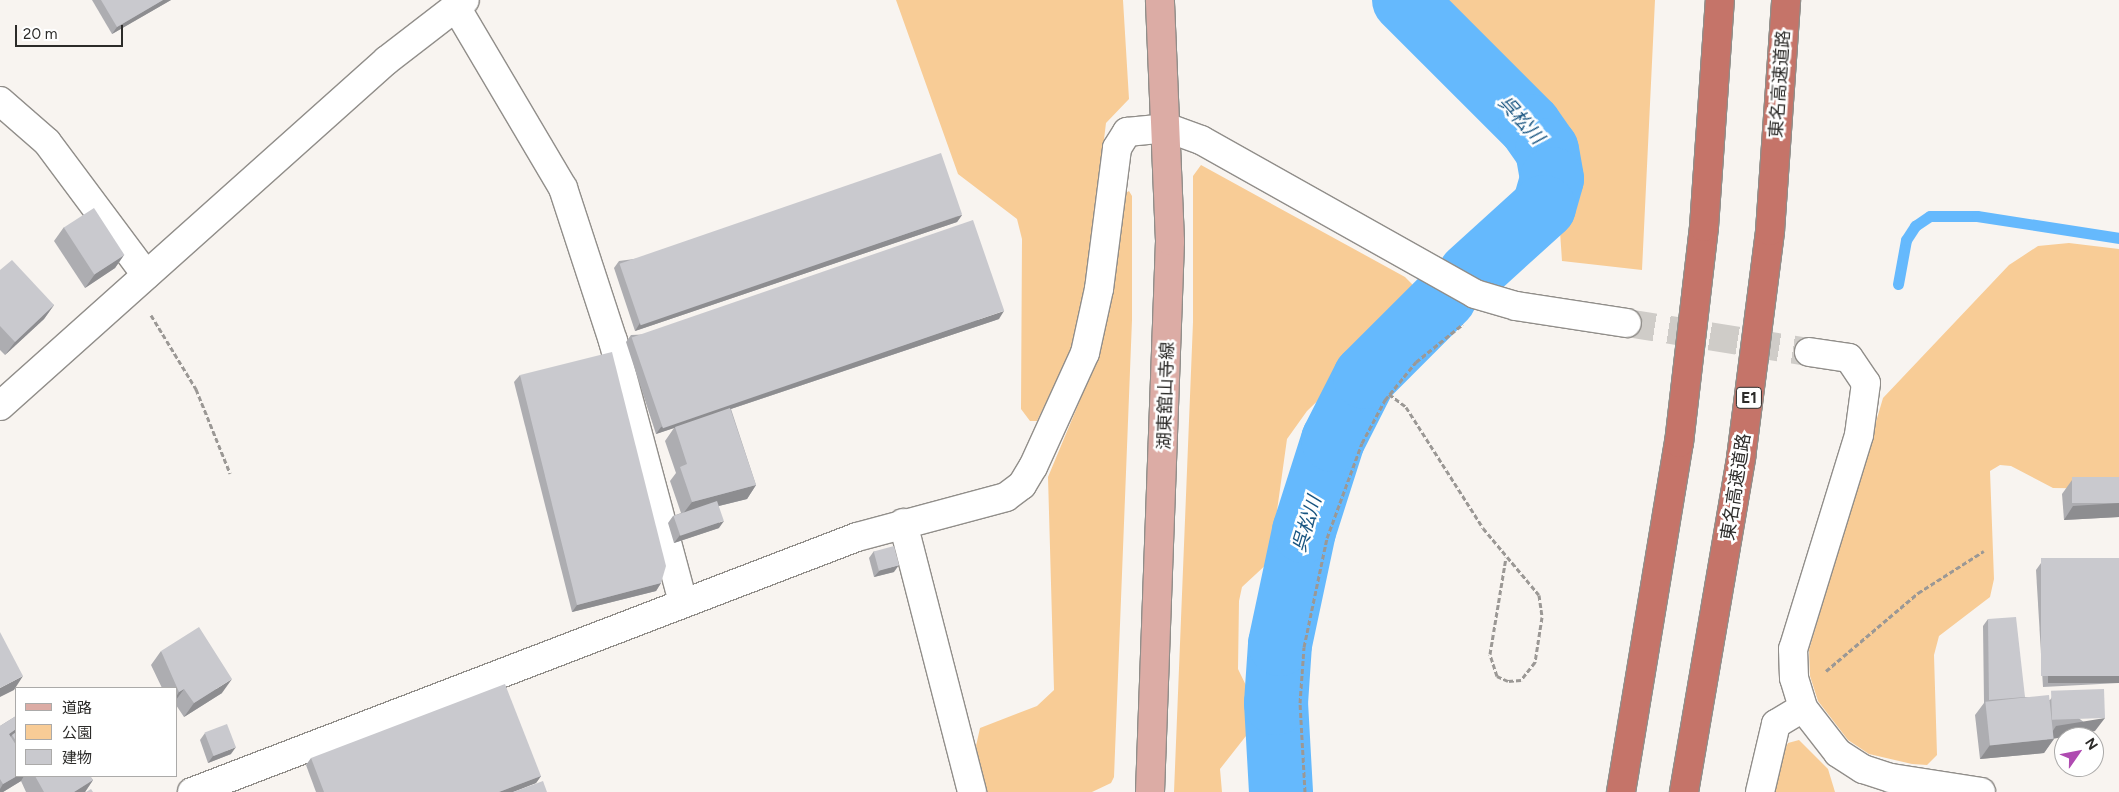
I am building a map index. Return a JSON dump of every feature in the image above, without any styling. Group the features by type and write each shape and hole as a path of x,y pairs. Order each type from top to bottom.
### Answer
{"highway":[{"path":"1622,792 1680,434 1704,227 1720,0"},
{"name":"東名高速道路","path":"1684,792 1746,419 1770,232 1786,0"}],"main road":[{"name":"湖東舘山寺線","path":"1150,792 1169,321 1168,128 1160,0"}],"street":[{"path":"0,406 387,60 460,3 563,188 613,341 683,603"},
{"path":"0,101 47,142 138,282"},
{"path":"192,792 683,603 903,523 987,505 1022,485 1085,352 1099,289 1120,138 1137,130 1168,128 1200,140 1482,296 1627,324"},
{"path":"1809,352 1849,358 1866,384 1859,435 1799,620 1793,649 1800,696 1838,753 1863,769 1891,778 1981,792"},
{"path":"903,523 972,792"},
{"path":"1760,792 1776,724 1800,696"}],"path":[{"path":"138,282 185,368 230,473"},
{"path":"1305,792 1300,703 1312,592 1362,443 1389,394 1416,362 1475,314 1482,296"},
{"path":"1389,394 1406,407 1506,557 1534,586 1542,606 1530,673 1520,680 1508,681 1497,676 1490,654 1506,557"},
{"path":"1800,696 1817,678 1918,593 1984,551"}],"green space":[{"path":"896,0 1123,0 1129,99 1106,123 1086,287 1072,348 1037,421 1030,421 1021,409 1022,239 1017,219 958,174"},
{"path":"1441,0 1655,0 1642,270 1562,261 1553,129"},
{"path":"1201,165 1405,277 1415,287 1417,298 1411,311 1307,411 1287,439 1270,561 1242,587 1239,601 1238,669 1255,704 1257,722 1220,769 1222,792 1174,792 1193,322 1193,176"},
{"path":"1129,191 1132,196 1132,320 1114,777 1111,783 1092,792 986,792 976,746 980,728 1037,706 1054,690 1048,477 1098,357 1113,291 1124,194"},
{"path":"2069,243 2119,249 2119,489 2053,488 2011,466 2000,465 1990,471 1994,579 1990,597 1939,636 1934,655 1937,755 1927,765 1912,764 1869,754 1848,740 1818,701 1810,676 1809,650 1883,398 2009,265 2038,246"},
{"path":"1799,740 1828,769 1835,792 1774,792 1783,753 1788,743"}],"building":[{"path":"101,0 163,0 117,27"},
{"path":"941,153 962,214 641,325 620,264"},
{"path":"94,208 124,255 94,275 64,228"},
{"path":"973,220 1004,311 663,428 632,338"},
{"path":"12,260 54,305 15,342 0,326 0,270"},
{"path":"612,352 666,566 661,583 577,605 520,375"},
{"path":"730,408 756,485 692,502 680,467 687,464 675,427"},
{"path":"2072,477 2119,477 2119,503 2072,503"},
{"path":"717,501 724,521 680,536 674,516"},
{"path":"894,546 899,565 879,571 874,551"},
{"path":"2041,558 2119,558 2119,676 2041,676"},
{"path":"2016,617 2025,697 1989,700 1988,619"},
{"path":"199,627 232,679 194,703 184,689 179,692 161,651"},
{"path":"0,632 23,676 0,688"},
{"path":"505,684 541,776 499,792 324,792 311,758"},
{"path":"2104,689 2105,718 2052,720 2051,691"},
{"path":"2049,695 2054,739 1990,745 1985,702"},
{"path":"15,717 15,730 9,734 15,743 15,777 3,784 0,779 0,726"},
{"path":"227,724 236,747 214,756 205,733"},
{"path":"36,777 91,777 93,780 74,792 44,792"},
{"path":"543,781 547,792 513,792"}],"waterway":[{"name":"呉松川","path":"1404,0 1530,126 1547,150 1552,179 1544,207 1470,274"},
{"path":"1898,284 1906,240 1915,226 1930,216 1977,216 2119,238"},
{"name":"呉松川","path":"1281,792 1276,703 1280,644 1304,531 1333,440 1365,377 1445,297"}],"tunnel":[{"path":"1627,323 1809,352"}]}
